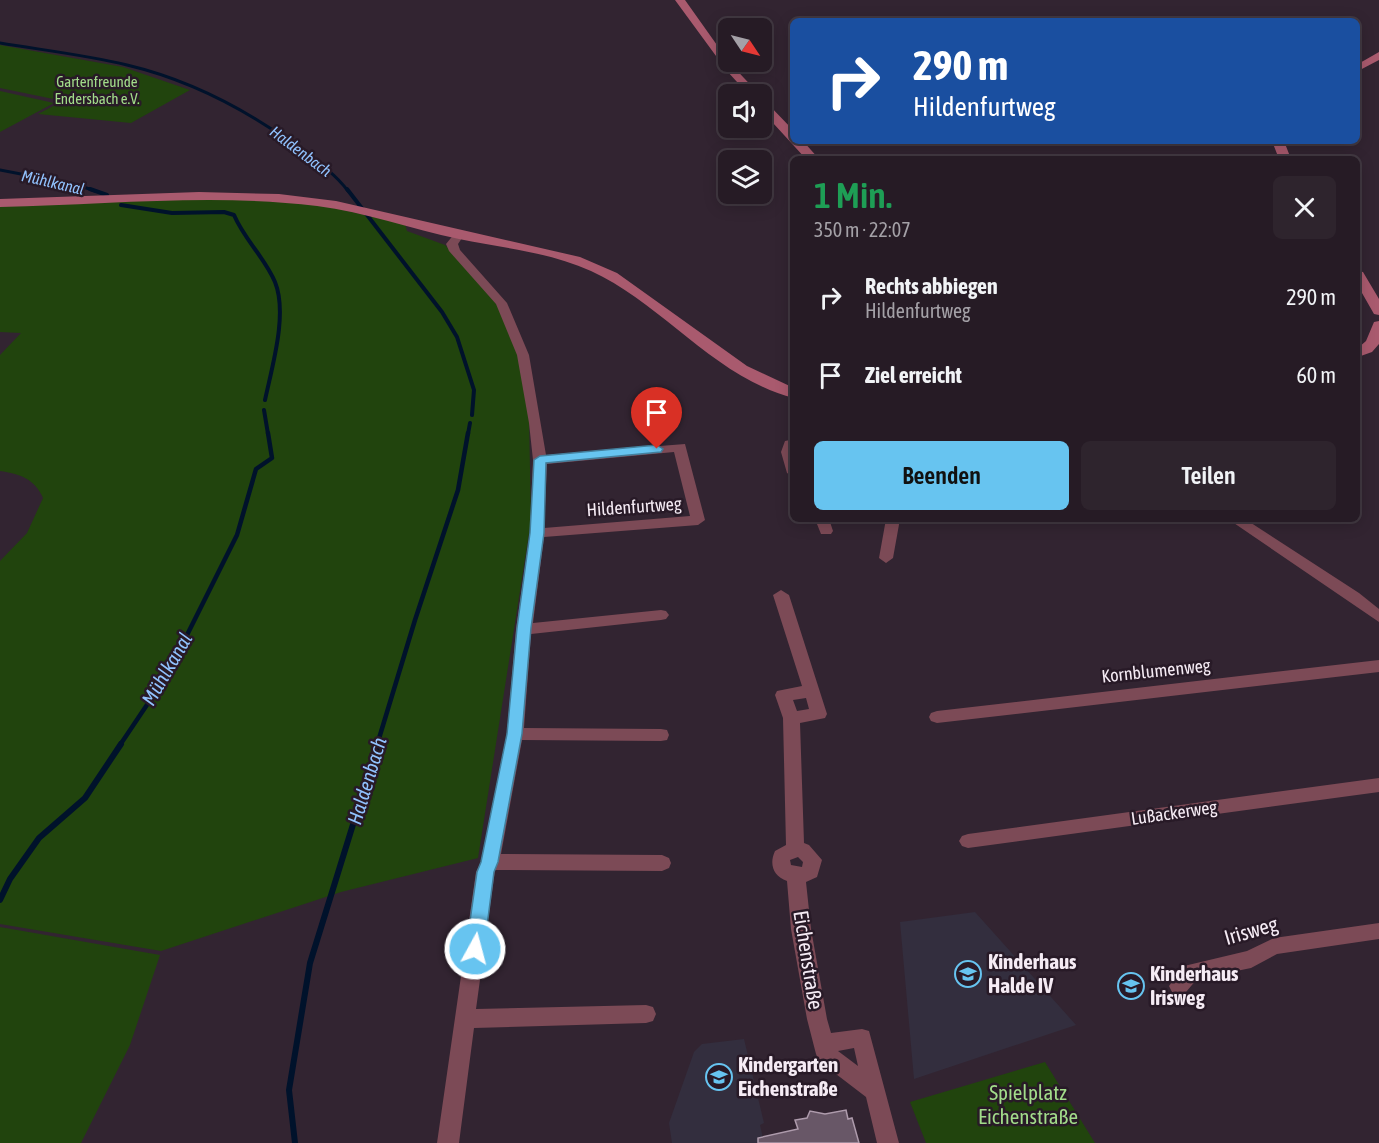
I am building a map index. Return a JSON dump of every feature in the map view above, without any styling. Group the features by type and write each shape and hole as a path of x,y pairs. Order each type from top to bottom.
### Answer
{"main road":[{"path":"680,0 745,84"},
{"path":"1360,67 1379,55"},
{"path":"772,115 790,135"},
{"path":"799,144 810,156"},
{"path":"0,204 217,196 320,202 459,235 566,256 612,276 742,369 790,392"},
{"path":"1360,278 1379,311"},
{"path":"1360,353 1374,341 1378,335 1379,325"},
{"path":"1360,355 1379,358"}],"street":[{"path":"448,1143 485,872 490,862 515,734 524,628 537,533 540,460 536,423 523,355 501,303 455,251 452,244 459,235"},
{"path":"789,444 790,456"},
{"name":"Hildenfurtweg","path":"537,533 698,520 680,447 540,460"},
{"path":"886,558 892,522"},
{"path":"1239,522 1354,597 1379,616"},
{"path":"781,595 819,714 791,718"},
{"path":"524,628 661,615"},
{"name":"Kornblumenweg","path":"937,717 1379,666"},
{"name":"Eichenstraße","path":"812,691 783,695 791,718 795,849 787,851 780,862 782,869 796,876 801,929 817,1019 826,1054 875,1091"},
{"path":"515,734 661,735"},
{"name":"Lußackerweg","path":"968,841 1379,785"},
{"path":"490,862 662,863"},
{"name":"Irisweg","path":"1179,986 1191,972 1251,959 1274,946 1379,932"},
{"path":"466,1019 645,1014"},
{"path":"823,1043 862,1038 888,1143"}],"shaded area":[{"name":"Kinderhaus Halde IV","path":"975,912 1076,1025 914,1079 900,922"},
{"name":"Kindergarten Eichenstraße","path":"744,1039 764,1123 760,1125 764,1143 672,1143 669,1123 694,1052 702,1044"}],"green space":[{"name":"Gartenfreunde Endersbach e.V.","path":"0,45 123,67 190,90 131,123 38,114 63,101 0,88"},
{"path":"0,91 54,103 0,132"},
{"path":"218,198 317,204 405,224 407,231 445,245 470,271 497,305 519,357 529,417 531,521 478,858 341,892 161,951 0,924 0,561 27,533 43,498 36,486 26,478 0,471 0,355 21,333 0,332 0,205"},
{"path":"0,927 160,955 130,1045 81,1143 0,1143"},
{"name":"Spielplatz Eichenstraße","path":"1045,1062 1095,1143 926,1143 910,1102"}],"building":[{"path":"846,1110 848,1119 852,1118 859,1143 758,1143 758,1138 798,1129 795,1120 807,1118 810,1111 825,1114"}],"waterway":[{"name":"Haldenbach","path":"0,43 111,61 171,78 213,96 273,130 322,165 348,191"},
{"name":"Mühlkanal","path":"0,170 78,185 95,191"},
{"name":"Mühlkanal","path":"90,189 107,195"},
{"name":"Haldenbach","path":"347,189 442,312 457,337 474,390 472,415"},
{"name":"Mühlkanal","path":"121,205 172,213 224,212 234,215 271,273 279,295 278,341 265,400"},
{"name":"Mühlkanal","path":"264,410 268,434"},
{"name":"Haldenbach","path":"468,434 470,423"},
{"name":"Mühlkanal","path":"120,745 167,675 237,535 256,469 272,458 268,433"},
{"name":"Haldenbach","path":"377,745 458,490 468,433"},
{"name":"Mühlkanal","path":"0,900 10,879 39,838 85,798 121,744"},
{"name":"Haldenbach","path":"295,1143 289,1090 310,963 378,744"}],"place":[{"name":"Kinderhaus Halde IV","path":"968,974"},
{"name":"Kinderhaus Irisweg","path":"1131,986"},
{"name":"Kindergarten Eichenstraße","path":"719,1077"}],"route":[{"path":"475,949 485,872 490,862 515,734 524,628 537,533 540,460 657,449"}]}
